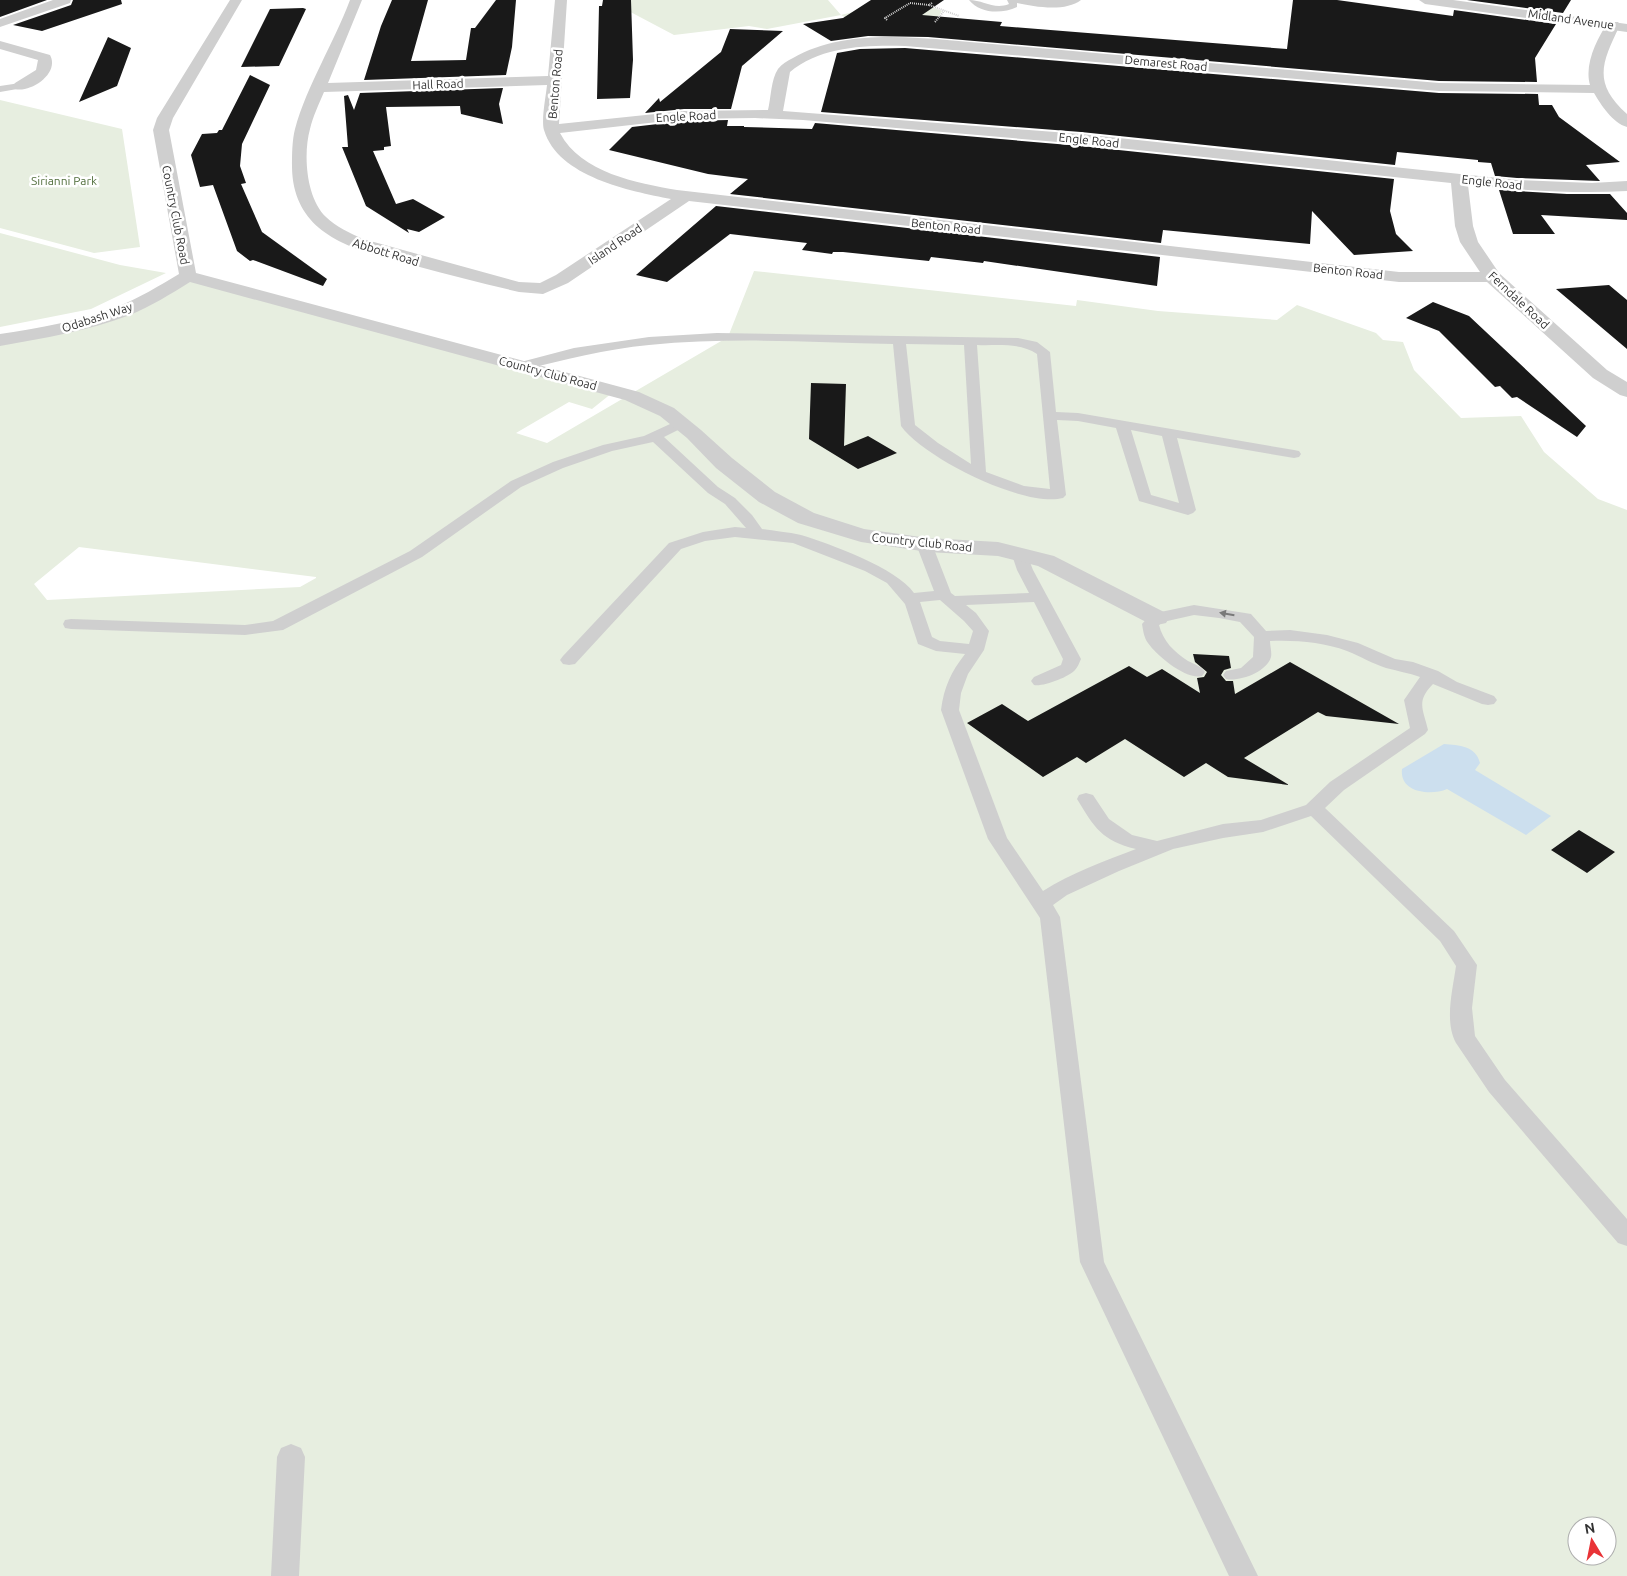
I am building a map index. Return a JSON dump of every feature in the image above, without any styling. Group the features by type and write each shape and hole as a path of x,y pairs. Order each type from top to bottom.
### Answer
{"street":[{"path":"0,23 65,0"},
{"name":"Country Club Road","path":"236,0 165,118 162,130 188,276 632,396 667,412 724,463 767,497 806,518 862,535 924,544 998,549 1046,561 1157,618"},
{"name":"Abbott Road","path":"356,0 349,22 303,128 298,170 301,187 308,204 319,220 332,232 369,248 519,287 543,288"},
{"name":"Benton Road","path":"562,0 551,129 554,140 563,151 576,161 595,171 657,192 1399,277 1492,277"},
{"name":"Midland Avenue","path":"1425,0 1622,26"},
{"path":"1622,26 1595,66 1595,77 1599,89 1608,104 1627,122"},
{"name":"Demarest Road","path":"775,114 786,68 828,49 881,41 946,44 1439,87 1599,89"},
{"path":"0,45 45,58 47,64 44,70 37,77 20,86"},
{"name":"Hall Road","path":"320,88 555,80"},
{"name":"Engle Road","path":"551,129 684,115 775,114 1081,139 1555,188 1627,186"},
{"name":"Ferndale Road","path":"1459,179 1464,226 1469,242 1492,277 1600,374 1627,391"},
{"name":"Island Road","path":"543,288 562,279 686,196"},
{"name":"Odabash Way","path":"0,340 57,331 100,319 141,303 188,276"}],"lane":[{"path":"973,0 977,4 1000,9 1014,5 1010,0"},
{"path":"1015,0 1043,4 1067,3 1077,0"},
{"path":"0,89 20,86"},
{"path":"522,366 574,352 649,341 716,337 970,341 1018,342 1032,345 1042,352 1058,495 1020,490 979,474 927,443 908,426 899,340"},
{"path":"970,341 979,474"},
{"path":"1049,416 1078,417 1294,454"},
{"path":"71,624 245,630 277,626 416,554 516,484 558,464 654,436 680,423"},
{"path":"1122,425 1144,498 1188,510 1168,432"},
{"path":"654,436 712,490 730,501 747,518 757,533"},
{"path":"569,660 675,546 703,537 736,532 796,539 871,568 893,580 909,598 913,604 924,640 936,646 976,650"},
{"path":"924,544 948,598 981,631 976,650 959,674 952,693 950,710 998,839 1050,917 1092,1262 1244,1576"},
{"path":"1020,555 1025,570 1072,659 1068,668 1040,681"},
{"path":"909,598 1040,597"},
{"path":"1196,672 1180,663 1155,641 1150,624 1157,618 1194,610 1245,618 1262,636 1262,658 1248,672 1232,675"},
{"path":"1262,636 1290,635 1327,640 1352,647 1392,664 1407,666 1488,700"},
{"path":"1041,903 1060,890 1168,844 1223,832 1263,826 1314,808 1337,786 1418,730 1411,702 1414,693 1432,676"},
{"path":"1086,798 1102,824 1126,840 1158,848"},
{"path":"1314,808 1447,936 1467,965 1461,1008 1464,1037 1498,1086 1627,1236"},
{"path":"285,1576 291,1457"}],"path":[{"path":"932,3 929,5 960,16"}],"green space":[{"path":"629,0 828,0 841,15 767,29 749,26 674,35 621,7"},
{"path":"926,5 942,11 930,29 879,36 841,15 853,12"},
{"name":"Sirianni Park","path":"0,100 122,129 140,247 94,253 0,228"},
{"path":"0,233 120,265 166,273 91,309 0,327"},
{"path":"754,271 1076,306 1077,300 1158,311 1277,320 1297,305 1376,333 1383,340 1403,342 1414,370 1461,418 1521,416 1544,452 1598,499 1627,510 1627,1576 0,1576 0,340 100,319 188,276 612,393 592,409 569,402 516,433 547,443 728,337","holes":["79,547 316,577 300,587 47,600 34,584"]}],"water":[{"path":"1444,744 1466,747 1471,750 1478,757 1480,763 1475,770 1551,816 1526,835 1447,789 1425,792 1411,788 1402,777 1402,769"}],"building":[{"path":"0,0 47,0 0,17"},
{"path":"73,0 121,0 122,4 42,31 13,25 71,5"},
{"path":"392,0 428,0 411,61 466,60 471,28 475,28 496,0 516,0 512,47 506,75 364,80 381,26"},
{"path":"603,0 631,0 633,60 630,98 597,99 599,6 602,6"},
{"path":"871,0 944,0 922,15 1002,22 1000,26 1287,49 1293,0 1337,0 1453,16 1454,10 1556,24 1535,58 1537,82 1439,81 928,37 868,36 831,41 803,24 843,18"},
{"path":"1467,0 1571,0 1563,13"},
{"path":"270,9 306,9 279,66 241,67"},
{"path":"730,29 783,31 742,66 731,109 684,109 645,113 659,98 660,102 721,52"},
{"path":"108,37 131,48 117,86 79,102"},
{"path":"905,48 1439,93 1538,94 1539,105 1552,105 1559,117 1620,162 1586,165 1600,181 1517,178 1495,176 1491,163 1478,162 1478,160 1397,152 1395,165 1081,132 821,112 837,53 860,49"},
{"path":"250,75 270,85 242,144 240,166 246,183 241,184 262,232 327,279 323,286 253,260 250,261 237,251 213,185 200,187 191,155 202,134 217,133 219,130 222,130"},
{"path":"503,88 499,104 503,124 461,114 460,106 386,107 391,146 384,147 384,150 373,151 396,204 413,199 445,217 419,232 407,229 409,233 366,206 342,147 348,147 344,96 348,95 354,110 360,93"},
{"path":"728,120 727,126 812,129 815,123 1081,146 1394,179 1390,211 1396,234 1413,251 1354,255 1312,211 1310,244 1163,230 1161,243 730,194 748,179 708,174 609,150 632,127 684,121"},
{"path":"1499,190 1567,194 1610,194 1627,213 1627,220 1541,215 1555,234 1513,234"},
{"path":"716,206 1160,257 1157,286 984,261 983,263 931,257 929,261 843,252 833,252 832,254 802,250 807,243 730,234 667,282 636,275"},
{"path":"1609,285 1627,300 1627,349 1556,289"},
{"path":"1433,302 1469,316 1586,426 1577,437 1517,397 1512,398 1500,386 1495,387 1439,331 1406,318"},
{"path":"811,383 846,384 844,446 868,436 897,453 858,469 809,439"},
{"path":"1193,654 1229,656 1231,668 1224,670 1221,675 1226,681 1233,681 1235,694 1290,662 1399,724 1326,716 1318,712 1244,758 1289,785 1228,777 1206,763 1184,777 1125,739 1086,763 1077,757 1043,777 967,723 1002,704 1028,721 1129,666 1147,677 1162,669 1200,693 1197,678 1204,677 1207,672 1195,662"},
{"path":"1579,830 1615,852 1587,873 1551,850"}]}
